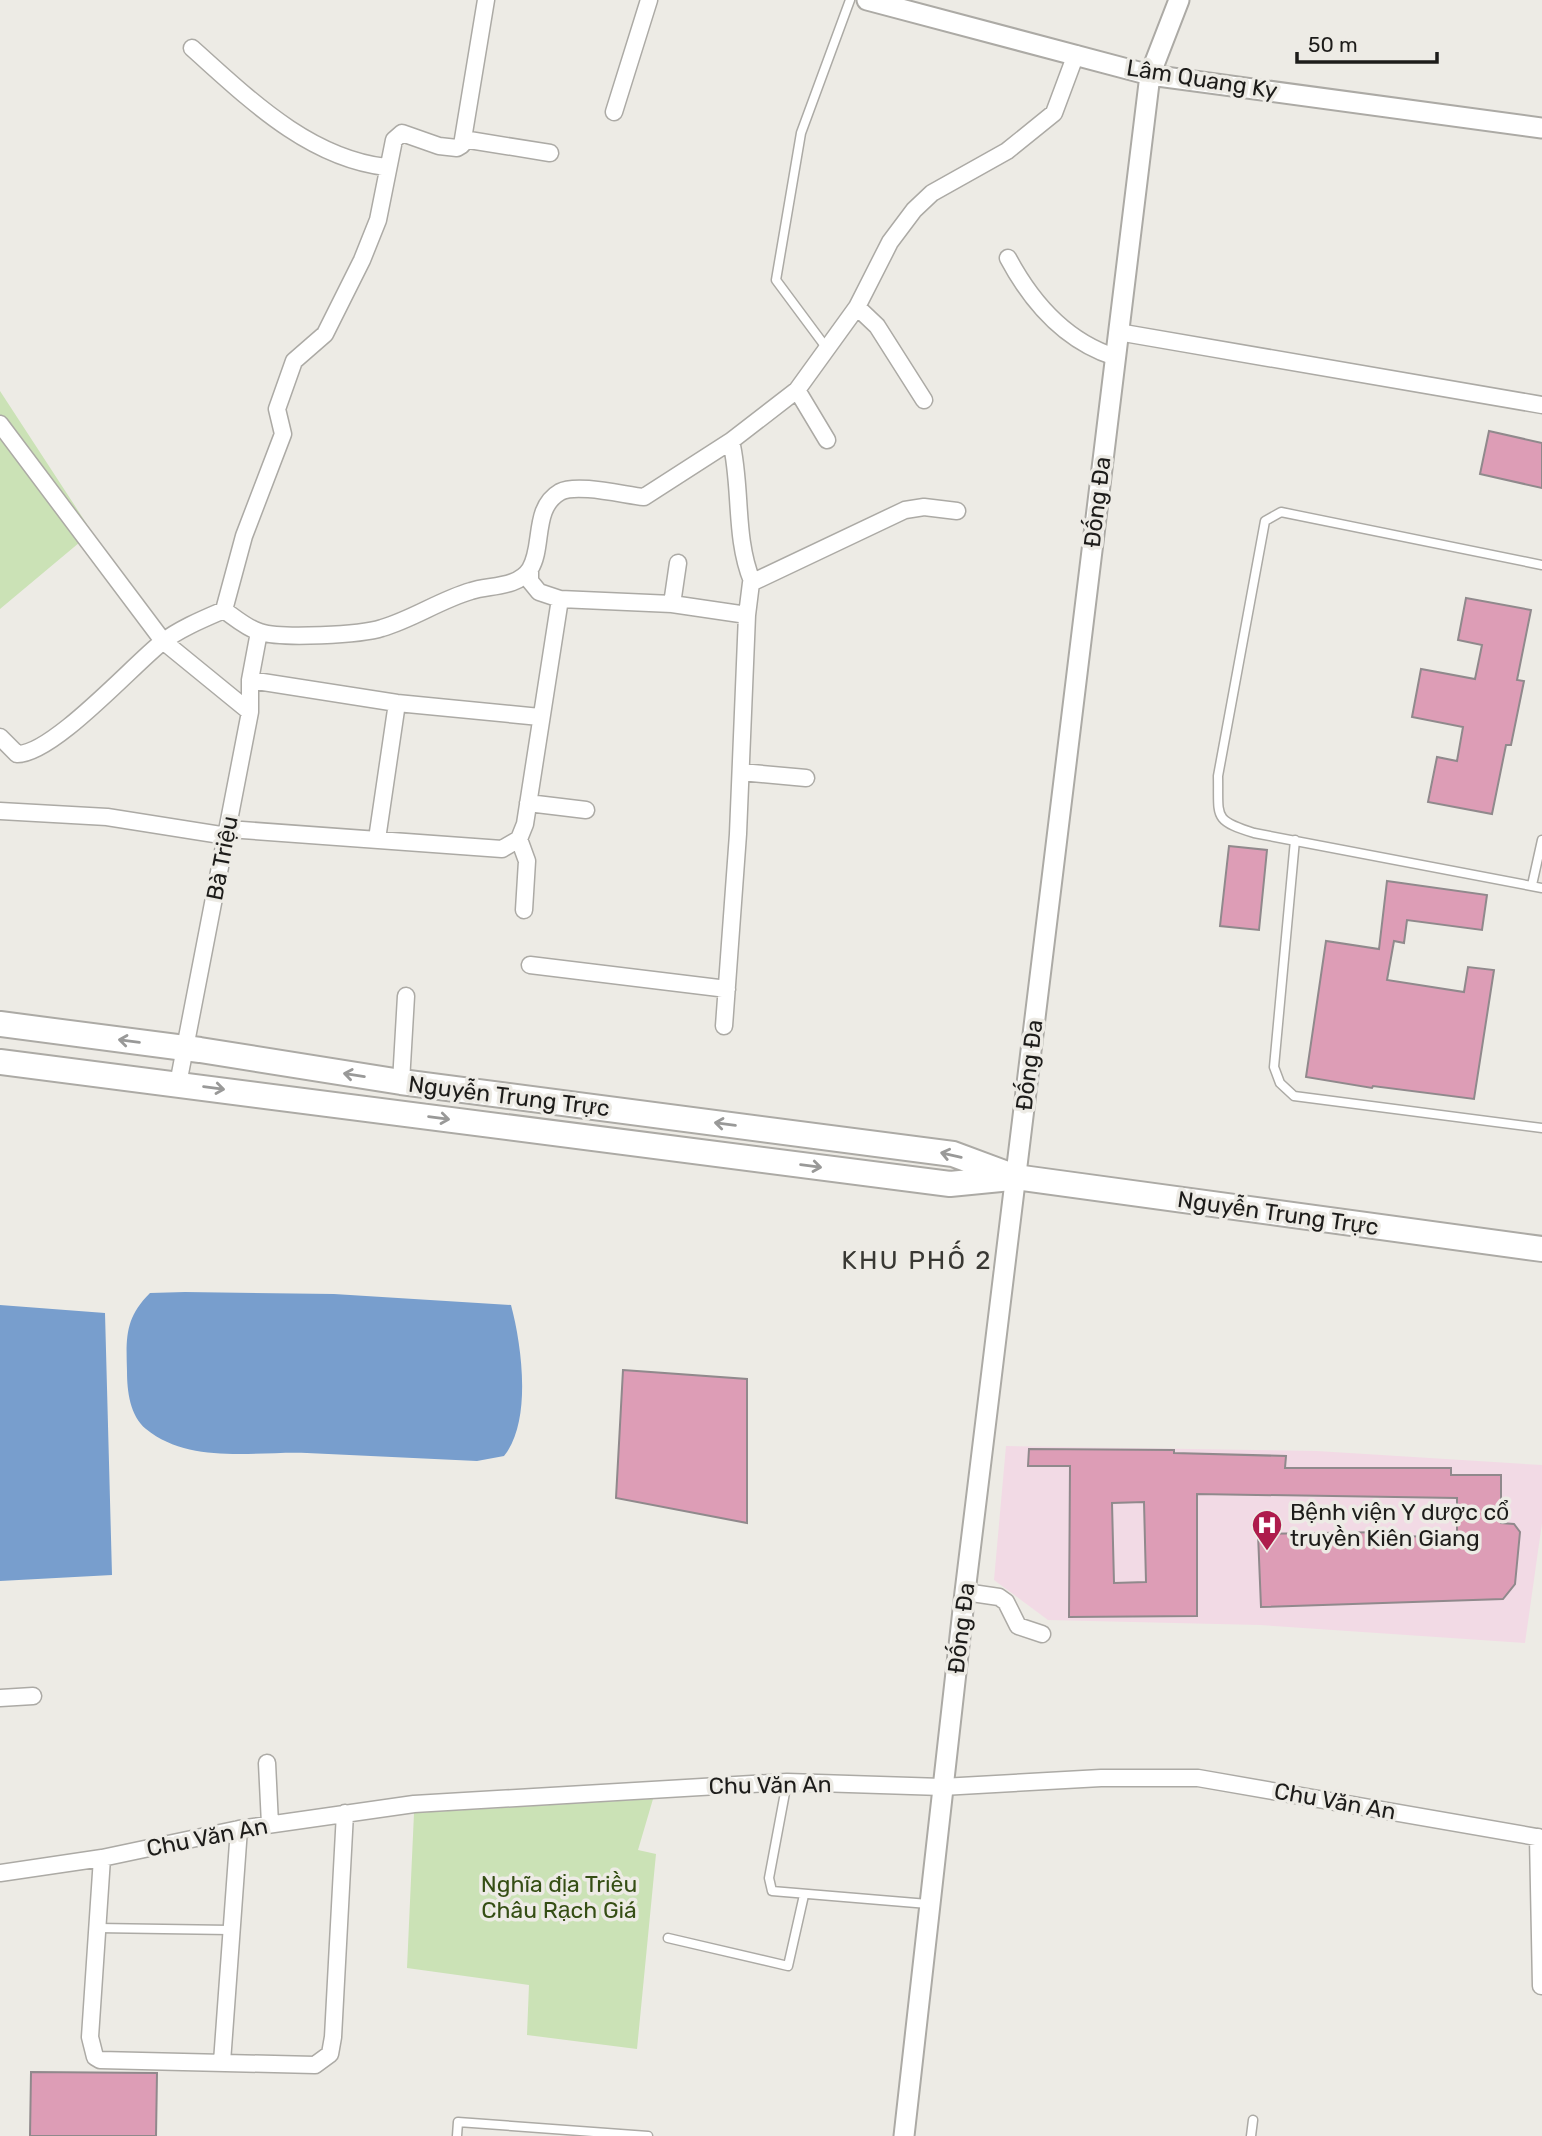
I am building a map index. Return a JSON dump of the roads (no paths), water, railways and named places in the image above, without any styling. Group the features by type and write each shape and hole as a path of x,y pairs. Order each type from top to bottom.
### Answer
{"main road":[{"name":"Nguyễn Trung Trực","path":"0,1024 185,1048 401,1082 953,1154 1015,1177 1542,1250"},
{"name":"Nguyễn Trung Trực","path":"0,1062 950,1184 1015,1177"}],"street":[{"path":"0,737 17,754 29,754 66,729 163,641 224,610 244,536 283,434 277,409 294,361 325,334 340,307 377,220 386,167 394,140 399,134 457,148 463,139 486,0"},
{"path":"614,112 649,0"},
{"name":"Lâm Quang Ky","path":"867,0 1150,75 1542,128"},
{"name":"Đống Đa","path":"904,2136 965,1592 1150,75 1179,0"},
{"path":"192,48 265,114 321,147 368,165 386,167"},
{"path":"747,615 672,604 560,599 539,592 530,580 530,569 540,523 550,499 565,490 644,497 731,442 797,390 857,307 890,242 914,210 932,193 1007,151 1054,113 1076,54"},
{"path":"463,139 550,153"},
{"path":"1008,258 1027,294 1073,337 1090,349 1115,357"},
{"path":"857,307 877,326 924,400"},
{"path":"1118,332 1542,405"},
{"path":"797,390 827,440"},
{"path":"0,424 163,641 250,712"},
{"path":"724,1026 741,772 747,615 752,581 745,565 737,467 731,442"},
{"path":"752,581 905,510 924,507 957,511"},
{"path":"672,604 678,563"},
{"path":"224,610 260,632 329,634 382,628 472,590 515,582 530,569"},
{"path":"524,910 527,861 519,839 528,803 560,599"},
{"name":"Bà Triệu","path":"178,1084 250,712 250,680 260,632"},
{"path":"250,680 397,703 540,717"},
{"path":"377,839 397,703"},
{"path":"741,772 806,778"},
{"path":"528,803 586,810"},
{"path":"0,811 107,817 228,832 377,839 502,849 519,839"},
{"path":"530,965 727,989"},
{"path":"401,1082 406,996"},
{"path":"965,1592 999,1597 1011,1607 1018,1626 1042,1634"},
{"path":"0,1698 33,1696"},
{"path":"267,1763 270,1824"},
{"name":"Chu Văn An","path":"0,1873 102,1858 239,1829 414,1804 787,1782 942,1787 1101,1778 1198,1778 1540,1838"},
{"path":"102,1858 90,2037 95,2057 100,2060 316,2065 330,2054 345,1813"},
{"path":"222,2062 239,1829"},
{"path":"1540,1838 1541,1986"}],"lane":[{"path":"828,350 776,280 801,133 850,0"},
{"path":"1542,565 1281,512 1265,521 1218,776 1219,813 1227,825 1542,888"},
{"path":"1295,840 1274,1068 1280,1083 1294,1097 1542,1128"},
{"path":"1531,885 1542,840"},
{"path":"787,1782 769,1878 772,1891 928,1904"},
{"path":"668,1938 788,1966 804,1895"},
{"path":"96,1928 230,1930"},
{"path":"1251,2136 1253,2120"},
{"path":"457,2136 458,2122 648,2136"}],"water":[{"path":"150,1293 334,1294 511,1305 522,1383 518,1424 513,1441 504,1456 477,1461 307,1453 224,1454 183,1448 163,1440 141,1424 130,1403 127,1338 131,1320"},
{"path":"0,1305 105,1313 112,1575 0,1581"}],"place":[{"name":"Bệnh viện Y dược cổ truyền Kiên Giang","path":"1267,1552"}],"district":[{"name":"KHU PHỐ 2","path":"917,1260"}],"park label":[{"name":"Nghĩa địa Triều Châu Rạch Giá","path":"559,1897"}]}
